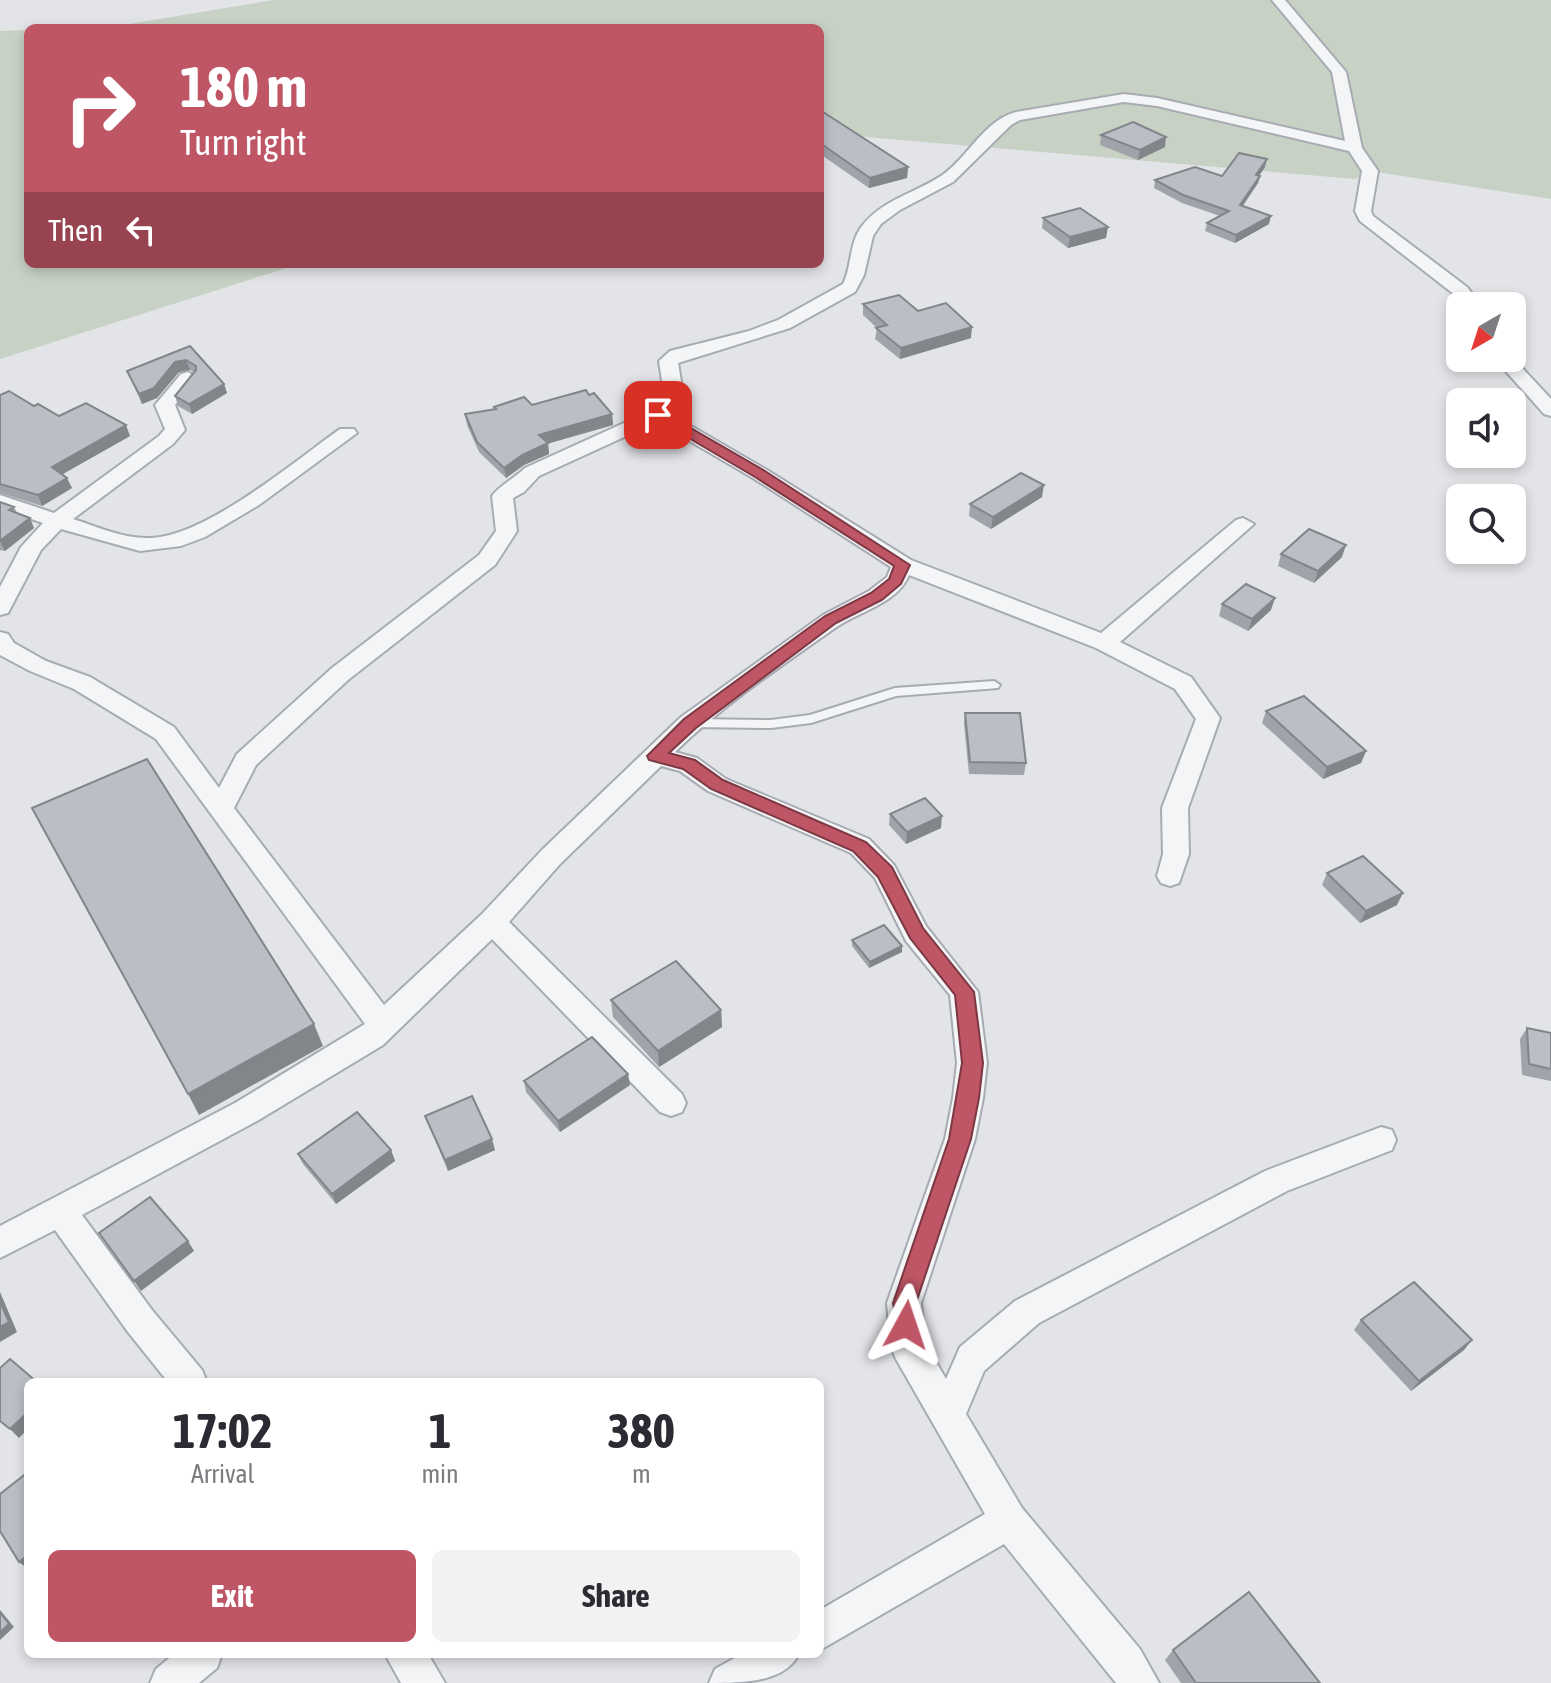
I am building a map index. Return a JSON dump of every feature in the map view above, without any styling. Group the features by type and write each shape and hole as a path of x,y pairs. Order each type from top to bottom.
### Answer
{"street":[{"path":"1278,0 1339,72 1354,148 1370,171 1363,211 1366,218 1462,292"},
{"path":"220,811 246,760 340,674 487,560 504,542 509,528 502,496 517,488 532,472 658,415 674,404 676,397 668,361 687,352 755,335 784,324 849,288 855,281 858,255 867,231 881,217 949,177 1000,123 1016,116 1097,101 1139,99 1354,148"},
{"path":"1516,372 1551,410"},
{"path":"0,608 32,547 57,521 166,440 175,430 165,405 188,378"},
{"path":"658,415 827,514 903,565 1104,643 1183,683 1208,718 1175,808 1176,854 1170,876"},
{"path":"0,501 131,542 153,545 181,540 210,528 347,433"},
{"path":"1104,643 1243,524"},
{"path":"0,1243 246,1112 373,1036 492,922 551,857 690,723 831,620 877,596 896,581 903,565"},
{"path":"0,639 6,648 38,666 82,683 165,733 382,1025"},
{"path":"655,756 688,764 717,785 860,846 885,872 916,933 964,992 972,1063 963,1126 904,1303 908,1347 1009,1521 1139,1683"},
{"path":"492,922 671,1103"},
{"path":"948,1416 972,1359 1027,1312 1276,1181 1381,1140"},
{"path":"61,1212 140,1321 187,1378"},
{"path":"824,1629 1009,1521"},
{"path":"170,1683 198,1658"},
{"path":"407,1658 425,1683"},
{"path":"729,1683 773,1658"}],"lane":[{"path":"690,723 784,723 811,719 895,692 994,685"}],"shaded area":[{"path":"274,0 1551,0 1551,199 1370,171 1355,179 824,133 824,24 129,24"},
{"path":"24,30 24,268 286,268 0,359 0,31"}],"building":[{"path":"824,113 908,167 870,178 824,146"},
{"path":"1133,122 1166,137 1140,150 1101,135"},
{"path":"1239,153 1267,159 1256,175 1260,176 1240,205 1271,216 1236,235 1207,223 1229,211 1183,195 1155,180 1195,167 1222,176"},
{"path":"1080,208 1108,227 1070,237 1043,218"},
{"path":"899,295 918,311 946,303 972,327 901,348 876,328 887,325 863,304"},
{"path":"190,346 224,384 189,404 175,396 196,370 196,366 186,360 175,362 154,388 139,394 127,371"},
{"path":"586,390 589,395 594,393 612,414 539,435 548,443 522,455 504,468 477,442 465,414 496,409 494,407 524,397 532,405"},
{"path":"9,391 59,416 86,403 126,425 52,467 67,478 38,495 0,484 0,395"},
{"path":"1021,473 1044,485 993,517 970,504"},
{"path":"0,502 14,507 9,510 30,518 0,541"},
{"path":"1309,529 1346,545 1318,571 1281,554"},
{"path":"1246,584 1275,598 1252,619 1222,604"},
{"path":"1304,696 1366,751 1327,767 1266,711"},
{"path":"965,713 1020,713 1026,763 970,762"},
{"path":"147,759 314,1024 188,1094 32,808"},
{"path":"925,798 942,816 907,832 890,814"},
{"path":"1363,856 1403,893 1366,911 1327,873"},
{"path":"884,925 902,946 870,962 852,940"},
{"path":"676,961 721,1010 658,1051 611,1000"},
{"path":"1527,1028 1551,1033 1551,1069 1529,1064"},
{"path":"592,1037 628,1074 558,1121 524,1081"},
{"path":"472,1096 492,1139 445,1160 425,1116"},
{"path":"357,1112 391,1150 332,1194 298,1154"},
{"path":"150,1197 188,1241 134,1281 99,1233"},
{"path":"1414,1282 1472,1340 1419,1381 1361,1320"},
{"path":"0,1302 9,1322 0,1327"},
{"path":"10,1359 32,1378 24,1378 24,1416 10,1429 0,1421 0,1368"},
{"path":"24,1475 24,1558 19,1562 0,1531 0,1494"},
{"path":"1249,1592 1320,1683 1196,1683 1173,1650"},
{"path":"0,1612 9,1624 0,1632"}],"route":[{"path":"658,415 760,474 903,565 896,581 877,596 831,620 690,723 655,756 688,764 717,785 860,846 885,872 916,933 964,992 972,1063 968,1098 960,1139 904,1303 906,1325"}]}
